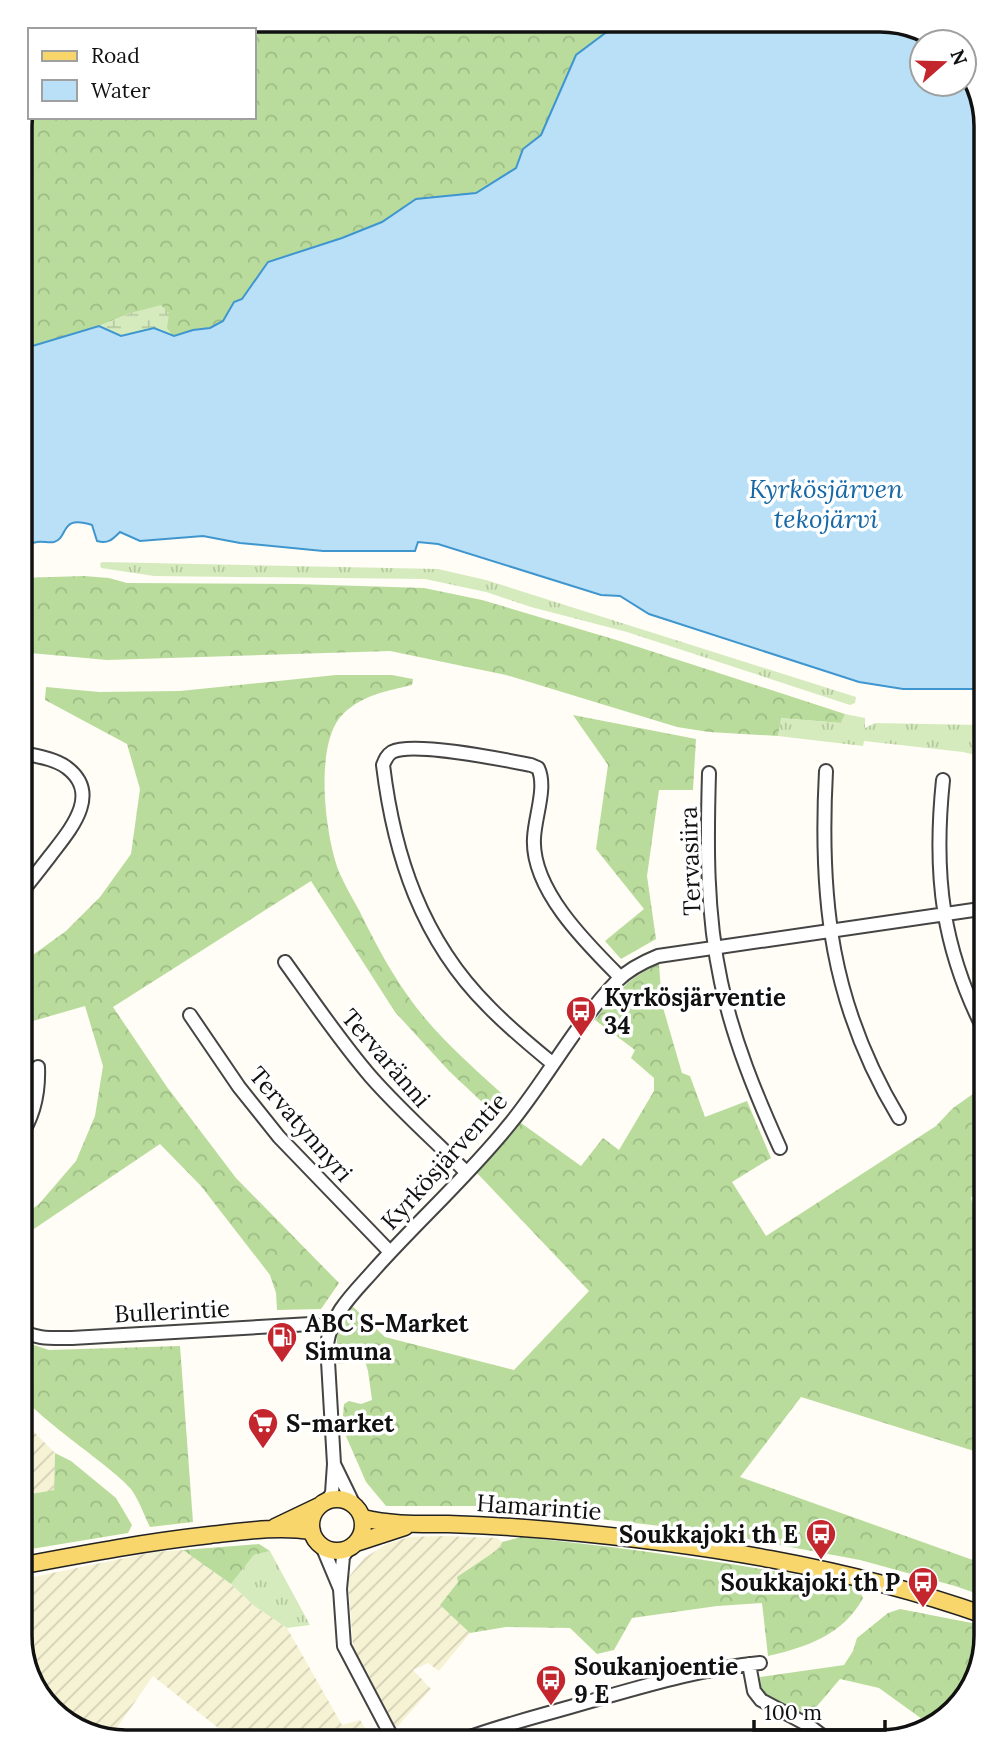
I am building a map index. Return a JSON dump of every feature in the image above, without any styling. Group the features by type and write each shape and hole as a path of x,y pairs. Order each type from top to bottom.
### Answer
{"main road":[{"path":"273,1528 323,1504 335,1499 352,1503 363,1518 361,1536 352,1546 340,1551 322,1546 312,1531 311,1522 323,1504"},
{"name":"Hamarintie","path":"363,1518 414,1524 505,1526 713,1548 883,1584 974,1612"},
{"name":"Hamarintie","path":"352,1546 414,1524"},
{"path":"32,1564 120,1548 273,1528 312,1531"}],"street":[{"path":"552,1063 487,1006 463,979 424,916 397,845 389,811 383,765 385,758 401,749 444,750 538,768 541,782 533,839 535,861 542,882 562,911 621,977"},
{"path":"32,755 53,760 66,767 78,779 82,791 82,807 75,823 32,878"},
{"path":"826,771 823,852 836,965 858,1034 884,1093 899,1118"},
{"name":"Tervasiira","path":"709,773 708,887 715,948 733,1026 761,1106 780,1149"},
{"path":"943,780 938,835 944,914 949,944 959,976 974,1008"},
{"name":"Kyrkösjärventie","path":"330,1327 341,1307 390,1252 512,1123 552,1063 608,990 641,963 658,957 974,910"},
{"name":"Tervaränni","path":"285,962 370,1076 413,1122 466,1172"},
{"name":"Tervatynnyri","path":"190,1015 239,1087 279,1137 390,1252"},
{"path":"32,1112 39,1088 38,1067"},
{"name":"Bullerintie","path":"32,1334 47,1338 72,1338 311,1324 330,1327"},
{"path":"323,1504 332,1493 334,1464 327,1344 330,1327"},
{"path":"334,1464 352,1503"},
{"path":"322,1546 340,1589"},
{"path":"352,1546 342,1557 340,1589 344,1646 388,1730"},
{"path":"490,1730 692,1673 729,1665 755,1663 754,1691 761,1700 815,1730"}],"shaded area":[{"path":"32,1430 55,1453 54,1490 32,1494"},
{"path":"409,1537 497,1538 502,1542 500,1548 458,1582 441,1604 470,1633 439,1671 428,1663 413,1670 431,1689 396,1728 353,1646 348,1578 364,1558 387,1544"},
{"path":"183,1550 287,1628 342,1725 360,1720 366,1730 221,1730 153,1676 116,1730 95,1725 73,1715 47,1689 33,1655 32,1577 154,1552"}],"green space":[{"path":"256,32 607,32 576,55 541,135 523,149 516,168 476,193 416,200 382,222 342,238 253,284 242,299 234,302 223,321 210,328 173,336 166,328 131,313 99,326 32,346 32,119 256,119"},
{"path":"161,305 169,313 167,328 173,336 160,329 121,336 99,326 131,313"},
{"path":"102,562 438,569 486,580 856,697 855,703 850,705 627,632 531,607 486,592 425,579 154,576 101,568"},
{"path":"84,576 127,583 424,588 482,600 623,642 845,714 841,723 781,718 778,736 709,732 677,727 506,675 390,651 107,660 32,653 32,578"},
{"path":"336,675 392,675 413,679 412,685 376,694 359,702 344,713 334,726 325,766 325,790 326,813 334,856 339,872 385,960 416,1007 449,1044 510,1101 498,1117 449,1071 395,1012 311,881 113,1007 167,1087 236,1178 339,1283 321,1309 277,1310 276,1293 270,1275 201,1186 160,1144 32,1230 32,1209 76,1161 95,1116 103,1066 85,1006 32,1021 32,956 66,931 100,897 131,854 140,789 127,744 45,700 46,687 99,692 180,691"},
{"path":"845,714 865,718 865,728 875,723 974,725 974,755 864,741 863,746 778,736 780,718 841,723"},
{"path":"573,715 696,739 693,790 659,790 647,876 656,939 621,959 605,941 644,909 596,849 608,765"},
{"path":"659,964 662,1004 682,1073 690,1076 705,1117 747,1101 771,1158 732,1182 766,1236 936,1126 953,1108 974,1093 974,1195 971,1198 974,1208 974,1451 801,1397 740,1477 974,1560 974,1593 860,1560 704,1531 486,1506 386,1506 366,1482 342,1427 344,1404 349,1401 361,1404 372,1400 365,1361 338,1364 338,1334 352,1306 385,1337 514,1370 589,1291 477,1173 521,1123 581,1166 603,1138 619,1150 654,1091 654,1078 631,1058 635,1050 595,1020 623,987"},
{"path":"32,1344 49,1350 180,1346 193,1522 150,1527 131,1489 32,1406"},
{"path":"55,1453 71,1461 116,1498 132,1525 128,1533 32,1549 32,1494 54,1490"},
{"path":"521,1537 644,1551 847,1584 859,1590 863,1598 845,1621 823,1638 768,1656 762,1603 717,1606 632,1618 614,1650 597,1654 570,1628 506,1627 470,1633 440,1605 458,1582 457,1577 500,1548 502,1542"},
{"path":"259,1544 270,1551 254,1555 231,1584 183,1550"},
{"path":"270,1551 310,1625 287,1628 253,1605 231,1584 254,1555"},
{"path":"900,1609 974,1623 974,1649 967,1672 955,1694 933,1715 924,1720 879,1688 840,1679 806,1719 775,1702 761,1690 760,1677 844,1665 857,1638 888,1613"}],"water":[{"name":"Kyrkösjärven tekojärvi","path":"607,32 899,33 908,36 908,98 970,98 974,126 974,689 903,689 859,682 649,614 620,596 601,595 438,544 418,542 415,551 323,551 240,543 203,536 140,541 120,532 110,541 101,542 97,541 92,525 82,522 69,524 59,540 32,543 32,346 99,326 121,336 154,328 174,336 210,328 223,321 234,302 242,299 268,262 382,222 416,199 476,193 516,168 523,149 541,135 576,55"}],"place":[{"name":"Kyrkösjärventie 34","path":"581,1038"},
{"name":"ABC S-Market Simuna","path":"282,1364"},
{"name":"S-market","path":"263,1450"},
{"name":"Soukkajoki th E","path":"821,1561"},
{"name":"Soukkajoki th P","path":"923,1609"},
{"name":"Soukanjoentie 9 E","path":"551,1707"}]}
